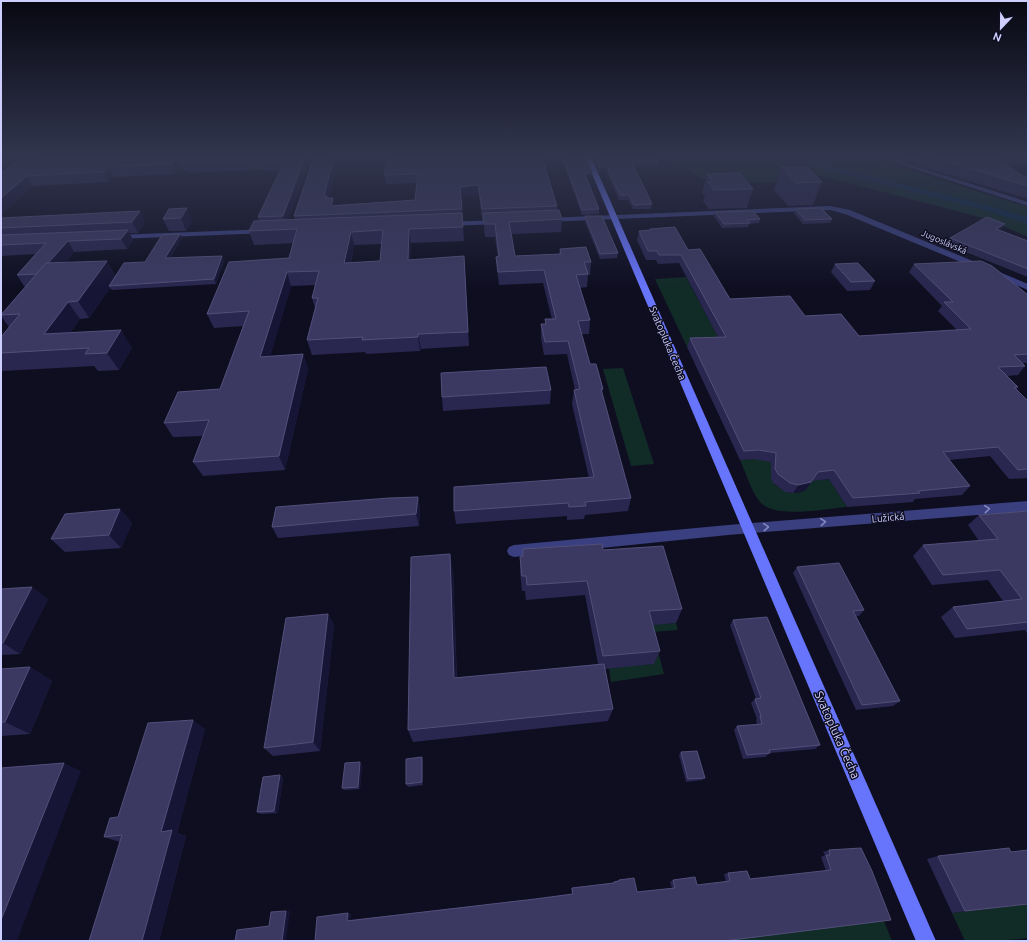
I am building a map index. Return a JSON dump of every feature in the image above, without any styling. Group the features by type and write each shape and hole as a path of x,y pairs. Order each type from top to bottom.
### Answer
{"street":[{"name":"Svatopluka Čecha","path":"607,201 926,941"},
{"name":"Jugoslávská","path":"536,220 830,208 847,212 1028,287"},
{"path":"441,224 504,222"},
{"path":"104,237 275,231"},
{"name":"Lužická","path":"747,528 1028,506"},
{"path":"514,552 747,528"}],"green space":[{"path":"918,201 948,201 988,211 1028,224 1028,237 987,219"},
{"path":"971,201 1009,201 1028,207 1028,217"},
{"path":"686,277 723,346 687,347 655,279"},
{"path":"623,368 654,464 631,466 603,369"},
{"path":"810,455 773,483 784,491 797,493 806,490 808,481 829,479 847,507 788,512 767,507 760,502 754,493 740,460"},
{"path":"676,623 678,630 653,632 664,674 611,682 609,668 653,664 644,625"},
{"path":"1028,904 1028,938 999,941 965,941 952,913"},
{"path":"884,921 892,941 721,941"}],"water":[{"path":"948,201 971,201 1028,217 1028,224 988,211"}],"building":[{"path":"266,201 289,201 283,216 258,217"},
{"path":"299,201 332,201 331,206 402,201 461,201 462,209 294,216"},
{"path":"481,201 555,201 557,206 482,209"},
{"path":"579,201 596,201 599,209 582,210"},
{"path":"632,201 651,201 652,204 634,205"},
{"path":"187,208 181,218 163,219 169,209"},
{"path":"821,208 832,219 805,220 795,209"},
{"path":"559,210 562,219 509,222 515,256 561,254 560,249 586,247 591,262 584,262 588,274 576,275 590,320 578,321 590,364 596,364 603,389 601,389 631,498 585,502 586,506 569,507 568,503 454,511 454,487 594,477 574,390 580,389 568,341 545,342 541,324 546,324 545,319 556,319 544,270 498,272 496,257 499,256 495,224 484,224 483,213"},
{"path":"140,211 132,222 1,228 1,218"},
{"path":"753,211 760,219 747,220 750,223 724,224 715,212"},
{"path":"462,213 463,227 409,229 408,260 464,256 468,332 418,334 418,337 362,340 363,337 307,340 318,298 312,298 319,271 287,272 260,357 303,354 279,456 193,462 209,420 164,423 178,392 220,389 249,311 207,314 229,262 289,258 297,229 249,231 254,221","holes":["383,230 380,261 344,263 351,232"]},
{"path":"585,216 602,216 618,253 600,254"},
{"path":"987,217 1005,224 996,229 1028,241 1028,269 950,238"},
{"path":"675,227 688,250 700,249 730,299 790,296 805,316 841,314 859,336 971,329 944,302 953,302 914,264 981,261 992,266 1028,295 1028,354 1014,355 1025,366 998,367 1018,387 1014,387 1028,401 1028,469 1018,470 998,447 943,452 970,486 918,491 920,493 853,498 834,470 818,472 811,482 798,485 790,483 778,474 775,469 776,453 759,450 744,451 690,338 726,337 681,255 659,255 657,251 648,251 639,231"},
{"path":"128,230 121,239 68,241 37,274 17,275 46,243 1,245 1,235"},
{"path":"180,234 165,258 222,256 214,279 109,286 124,263 145,262 162,235"},
{"path":"107,261 78,301 68,302 44,334 121,330 107,353 85,354 89,348 1,353 1,337 20,314 1,315 46,263"},
{"path":"858,263 875,281 851,282 835,264"},
{"path":"546,367 551,390 442,397 441,373"},
{"path":"418,497 416,514 272,527 276,507"},
{"path":"120,509 109,535 51,539 65,514"},
{"path":"1028,511 1028,622 967,629 953,607 1022,599 1000,570 943,575 923,545 998,539 979,515"},
{"path":"602,544 603,550 663,546 682,609 649,611 660,651 603,656 587,581 527,585 526,576 522,576 520,557 523,556 523,549"},
{"path":"450,554 454,678 604,664 613,709 408,730 411,557"},
{"path":"839,563 864,610 853,611 900,701 862,705 797,567"},
{"path":"32,587 3,643 1,643 1,589"},
{"path":"328,614 313,742 264,748 286,618"},
{"path":"767,617 820,745 769,750 770,753 747,755 737,726 762,724 755,699 761,698 733,620"},
{"path":"30,667 5,722 1,722 1,669"},
{"path":"193,720 161,832 172,830 142,941 89,941 122,835 104,837 110,818 118,817 148,723"},
{"path":"697,751 705,778 688,779 681,752"},
{"path":"422,757 422,782 406,784 406,759"},
{"path":"360,762 358,787 342,788 345,763"},
{"path":"64,763 1,920 1,768"},
{"path":"280,775 274,811 257,812 263,777"},
{"path":"861,848 872,871 891,920 724,941 315,941 317,917 348,913 347,921 535,899 573,894 572,888 614,883 619,880 634,878 637,892 675,888 673,880 695,877 697,885 730,881 728,873 747,871 750,879 831,870 826,855 830,855 829,850"},
{"path":"1009,848 1011,852 1028,850 1028,904 965,911 938,856"},
{"path":"286,911 282,941 235,941 237,930 269,926 271,912"}]}
